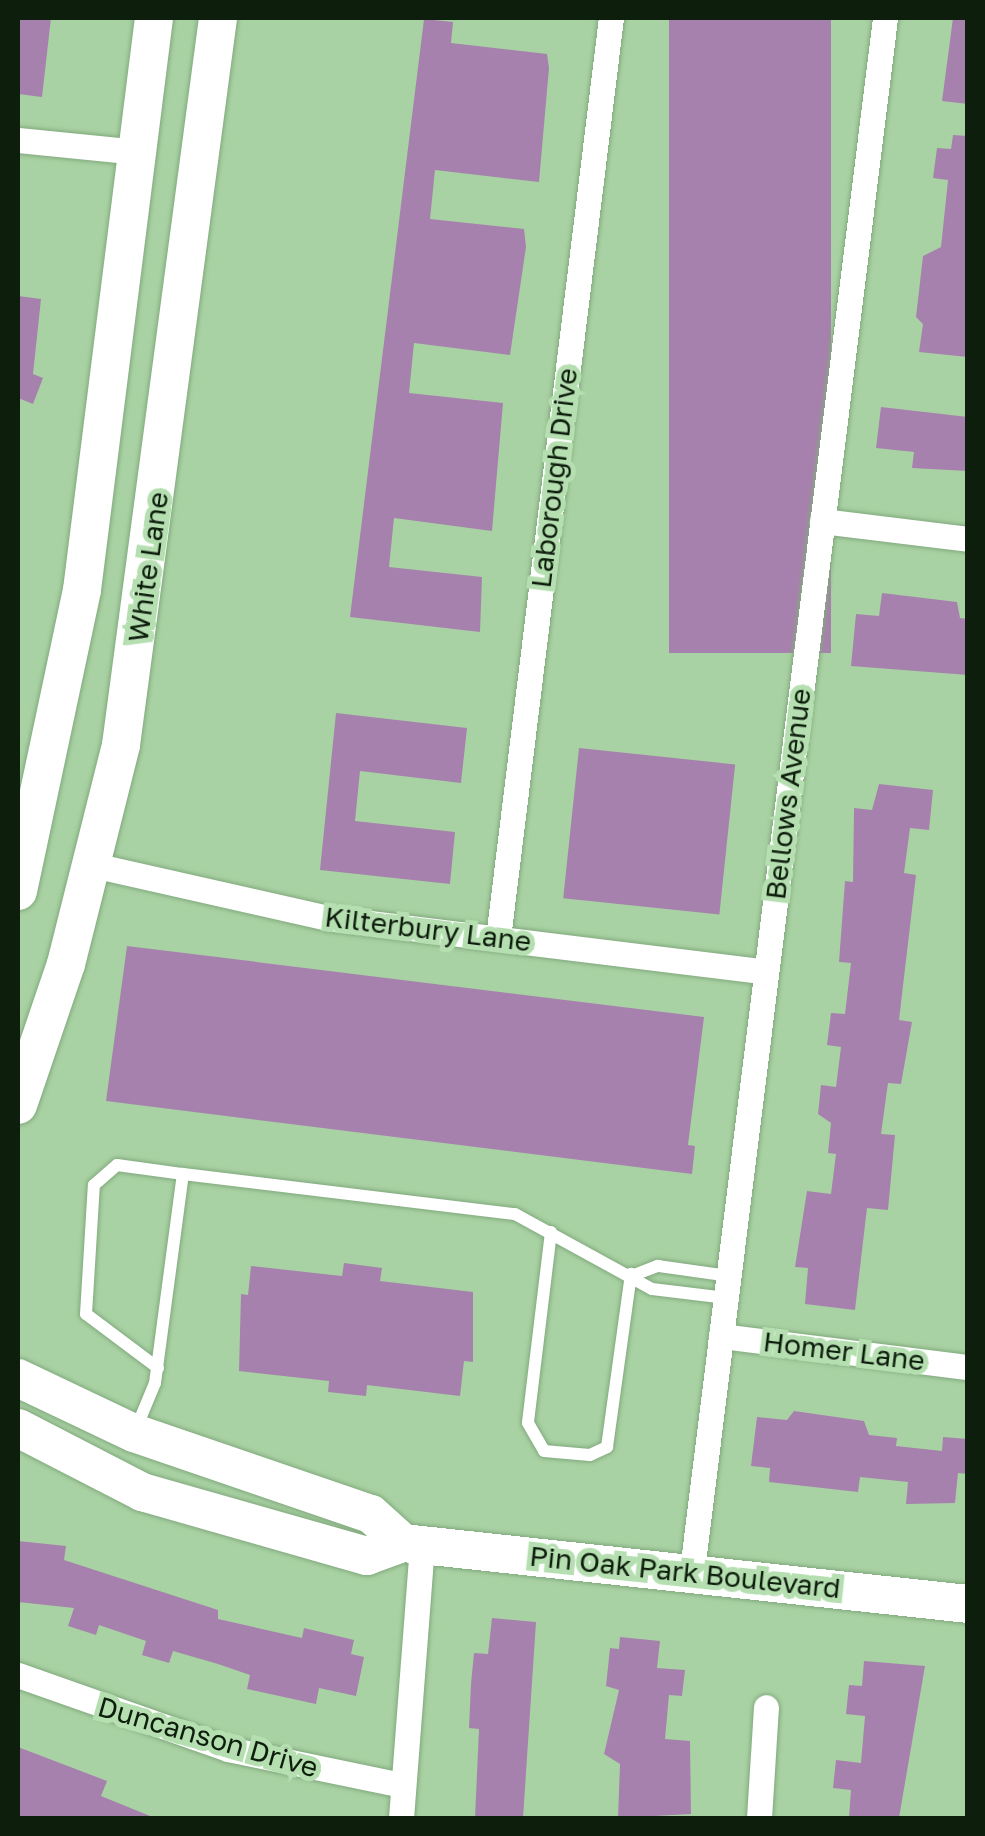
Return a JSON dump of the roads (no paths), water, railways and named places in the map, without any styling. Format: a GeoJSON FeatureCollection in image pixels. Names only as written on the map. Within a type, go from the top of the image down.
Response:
{"type":"FeatureCollection","features":[{"type":"Feature","properties":{"kind":"main road"},"geometry":{"type":"LineString","coordinates":[[18,891],[82,590],[154,18]]}},
{"type":"Feature","properties":{"kind":"main road","name":"White Lane"},"geometry":{"type":"LineString","coordinates":[[18,1104],[94,866],[142,624],[218,18]]}},
{"type":"Feature","properties":{"kind":"main road"},"geometry":{"type":"LineString","coordinates":[[18,1378],[134,1433],[371,1514],[412,1544]]}},
{"type":"Feature","properties":{"kind":"main road","name":"Pin Oak Park Boulevard"},"geometry":{"type":"LineString","coordinates":[[18,1428],[142,1492],[302,1543],[367,1556],[412,1544],[692,1570],[968,1604]]}},
{"type":"Feature","properties":{"kind":"street","name":"Laborough Drive"},"geometry":{"type":"LineString","coordinates":[[498,938],[611,18]]}},
{"type":"Feature","properties":{"kind":"street","name":"Bellows Avenue"},"geometry":{"type":"LineString","coordinates":[[692,1570],[884,18]]}},
{"type":"Feature","properties":{"kind":"street"},"geometry":{"type":"LineString","coordinates":[[18,140],[138,152]]}},
{"type":"Feature","properties":{"kind":"street"},"geometry":{"type":"LineString","coordinates":[[822,520],[968,538]]}},
{"type":"Feature","properties":{"kind":"street","name":"Kilterbury Lane"},"geometry":{"type":"LineString","coordinates":[[94,866],[277,909],[766,972]]}},
{"type":"Feature","properties":{"kind":"street","name":"Homer Lane"},"geometry":{"type":"LineString","coordinates":[[721,1336],[968,1366]]}},
{"type":"Feature","properties":{"kind":"street"},"geometry":{"type":"LineString","coordinates":[[402,1818],[412,1544]]}},
{"type":"Feature","properties":{"kind":"street","name":"Duncanson Drive"},"geometry":{"type":"LineString","coordinates":[[18,1675],[228,1750],[402,1785]]}},
{"type":"Feature","properties":{"kind":"street"},"geometry":{"type":"LineString","coordinates":[[759,1818],[766,1707]]}},
{"type":"Feature","properties":{"kind":"lane"},"geometry":{"type":"LineString","coordinates":[[158,1368],[86,1314],[94,1185],[116,1165],[515,1214],[633,1274],[652,1289],[727,1287]]}},
{"type":"Feature","properties":{"kind":"lane"},"geometry":{"type":"LineString","coordinates":[[134,1433],[158,1368],[183,1174]]}},
{"type":"Feature","properties":{"kind":"lane"},"geometry":{"type":"LineString","coordinates":[[551,1232],[528,1422],[544,1451],[590,1455],[607,1447],[633,1274]]}},
{"type":"Feature","properties":{"kind":"lane"},"geometry":{"type":"LineString","coordinates":[[633,1274],[658,1266],[727,1287]]}}]}
